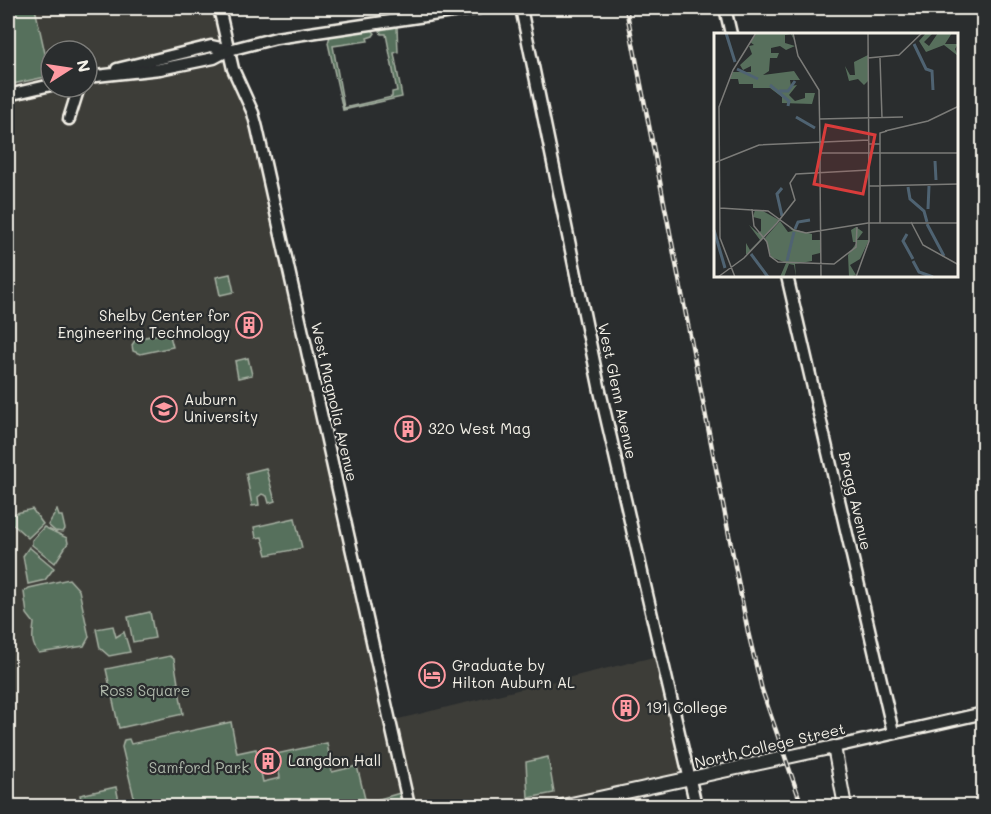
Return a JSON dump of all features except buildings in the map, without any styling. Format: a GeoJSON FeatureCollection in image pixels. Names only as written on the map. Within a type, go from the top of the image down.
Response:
{"type":"FeatureCollection","features":[{"type":"Feature","properties":{"kind":"main road","name":"West Magnolia Avenue"},"geometry":{"type":"LineString","coordinates":[[219,8],[238,82],[255,120],[409,807]]}},
{"type":"Feature","properties":{"kind":"main road"},"geometry":{"type":"LineString","coordinates":[[99,74],[211,46],[229,50],[310,32],[438,16],[479,8]]}},
{"type":"Feature","properties":{"kind":"main road","name":"West Glenn Avenue"},"geometry":{"type":"LineString","coordinates":[[521,8],[600,391],[696,807]]}},
{"type":"Feature","properties":{"kind":"main road"},"geometry":{"type":"LineString","coordinates":[[725,8],[731,33]]}},
{"type":"Feature","properties":{"kind":"main road"},"geometry":{"type":"LineString","coordinates":[[8,95],[39,88]]}},
{"type":"Feature","properties":{"kind":"main road"},"geometry":{"type":"LineString","coordinates":[[69,119],[75,99]]}},
{"type":"Feature","properties":{"kind":"main road","name":"Bragg Avenue"},"geometry":{"type":"LineString","coordinates":[[787,278],[893,732]]}},
{"type":"Feature","properties":{"kind":"main road","name":"North College Street"},"geometry":{"type":"LineString","coordinates":[[562,807],[984,713]]}},
{"type":"Feature","properties":{"kind":"main road"},"geometry":{"type":"LineString","coordinates":[[834,747],[845,807]]}},
{"type":"Feature","properties":{"kind":"shaded area","name":"Auburn University"},"geometry":{"type":"Polygon","coordinates":[[[8,8],[219,8],[233,69],[253,113],[390,721],[662,655],[690,779],[612,796],[613,806],[8,806],[8,8]]]}},
{"type":"Feature","properties":{"kind":"green space"},"geometry":{"type":"Polygon","coordinates":[[[35,8],[42,39],[39,39],[39,78],[8,85],[8,12],[35,8]]]}},
{"type":"Feature","properties":{"kind":"green space"},"geometry":{"type":"Polygon","coordinates":[[[397,27],[398,52],[394,53],[402,97],[343,110],[328,43],[330,36],[371,29],[375,33],[367,38],[368,41],[333,46],[344,108],[392,97],[392,92],[397,91],[386,34],[381,34],[380,30],[397,27]]]}},
{"type":"Feature","properties":{"kind":"green space"},"geometry":{"type":"Polygon","coordinates":[[[230,274],[234,292],[220,295],[216,277],[230,274]]]}},
{"type":"Feature","properties":{"kind":"green space"},"geometry":{"type":"Polygon","coordinates":[[[169,332],[173,347],[140,354],[133,351],[132,345],[136,339],[169,332]]]}},
{"type":"Feature","properties":{"kind":"green space"},"geometry":{"type":"Polygon","coordinates":[[[248,358],[252,375],[238,378],[235,361],[248,358]]]}},
{"type":"Feature","properties":{"kind":"green space"},"geometry":{"type":"Polygon","coordinates":[[[266,468],[275,501],[269,503],[267,496],[262,494],[258,497],[259,505],[252,506],[246,473],[266,468]]]}},
{"type":"Feature","properties":{"kind":"green space"},"geometry":{"type":"Polygon","coordinates":[[[32,509],[43,524],[28,538],[8,520],[8,515],[32,509]]]}},
{"type":"Feature","properties":{"kind":"green space"},"geometry":{"type":"Polygon","coordinates":[[[57,510],[59,516],[62,516],[65,529],[63,532],[55,531],[48,525],[57,510]]]}},
{"type":"Feature","properties":{"kind":"green space"},"geometry":{"type":"Polygon","coordinates":[[[295,518],[302,548],[267,555],[262,537],[256,538],[254,527],[295,518]]]}},
{"type":"Feature","properties":{"kind":"green space"},"geometry":{"type":"Polygon","coordinates":[[[44,527],[67,538],[68,543],[55,563],[32,545],[32,540],[44,527]]]}},
{"type":"Feature","properties":{"kind":"green space"},"geometry":{"type":"Polygon","coordinates":[[[29,547],[54,568],[45,580],[28,584],[23,556],[29,547]]]}},
{"type":"Feature","properties":{"kind":"green space"},"geometry":{"type":"Polygon","coordinates":[[[69,579],[79,590],[89,637],[84,646],[39,653],[33,642],[34,623],[27,614],[24,592],[29,588],[69,579]]]}},
{"type":"Feature","properties":{"kind":"green space"},"geometry":{"type":"Polygon","coordinates":[[[150,612],[155,638],[133,642],[128,617],[150,612]]]}},
{"type":"Feature","properties":{"kind":"green space"},"geometry":{"type":"Polygon","coordinates":[[[113,626],[116,637],[124,632],[130,652],[109,656],[100,648],[96,629],[113,626]]]}},
{"type":"Feature","properties":{"kind":"green space","name":"Ross Square"},"geometry":{"type":"Polygon","coordinates":[[[170,656],[174,659],[183,714],[119,728],[106,669],[170,656]]]}},
{"type":"Feature","properties":{"kind":"green space","name":"Samford Park"},"geometry":{"type":"Polygon","coordinates":[[[231,722],[237,753],[256,749],[263,782],[280,778],[276,754],[327,743],[332,772],[357,766],[366,803],[400,793],[403,806],[136,806],[122,747],[124,740],[129,739],[131,744],[231,722]]]}},
{"type":"Feature","properties":{"kind":"green space"},"geometry":{"type":"Polygon","coordinates":[[[548,757],[554,793],[528,798],[526,762],[548,757]]]}},
{"type":"Feature","properties":{"kind":"green space"},"geometry":{"type":"Polygon","coordinates":[[[116,787],[120,806],[70,806],[82,804],[80,795],[116,787]]]}},
{"type":"Feature","properties":{"kind":"railway"},"geometry":{"type":"LineString","coordinates":[[626,8],[748,632],[762,690],[802,806]]}},
{"type":"Feature","properties":{"kind":"place","name":"Shelby Center for Engineering Technology"},"geometry":{"type":"Point","coordinates":[249,325]}},
{"type":"Feature","properties":{"kind":"place","name":"Auburn University"},"geometry":{"type":"Point","coordinates":[164,409]}},
{"type":"Feature","properties":{"kind":"place","name":"320 West Mag"},"geometry":{"type":"Point","coordinates":[408,429]}},
{"type":"Feature","properties":{"kind":"place","name":"Graduate by Hilton Auburn AL"},"geometry":{"type":"Point","coordinates":[432,675]}},
{"type":"Feature","properties":{"kind":"place","name":"191 College"},"geometry":{"type":"Point","coordinates":[626,708]}},
{"type":"Feature","properties":{"kind":"place","name":"Langdon Hall"},"geometry":{"type":"Point","coordinates":[268,761]}}]}
